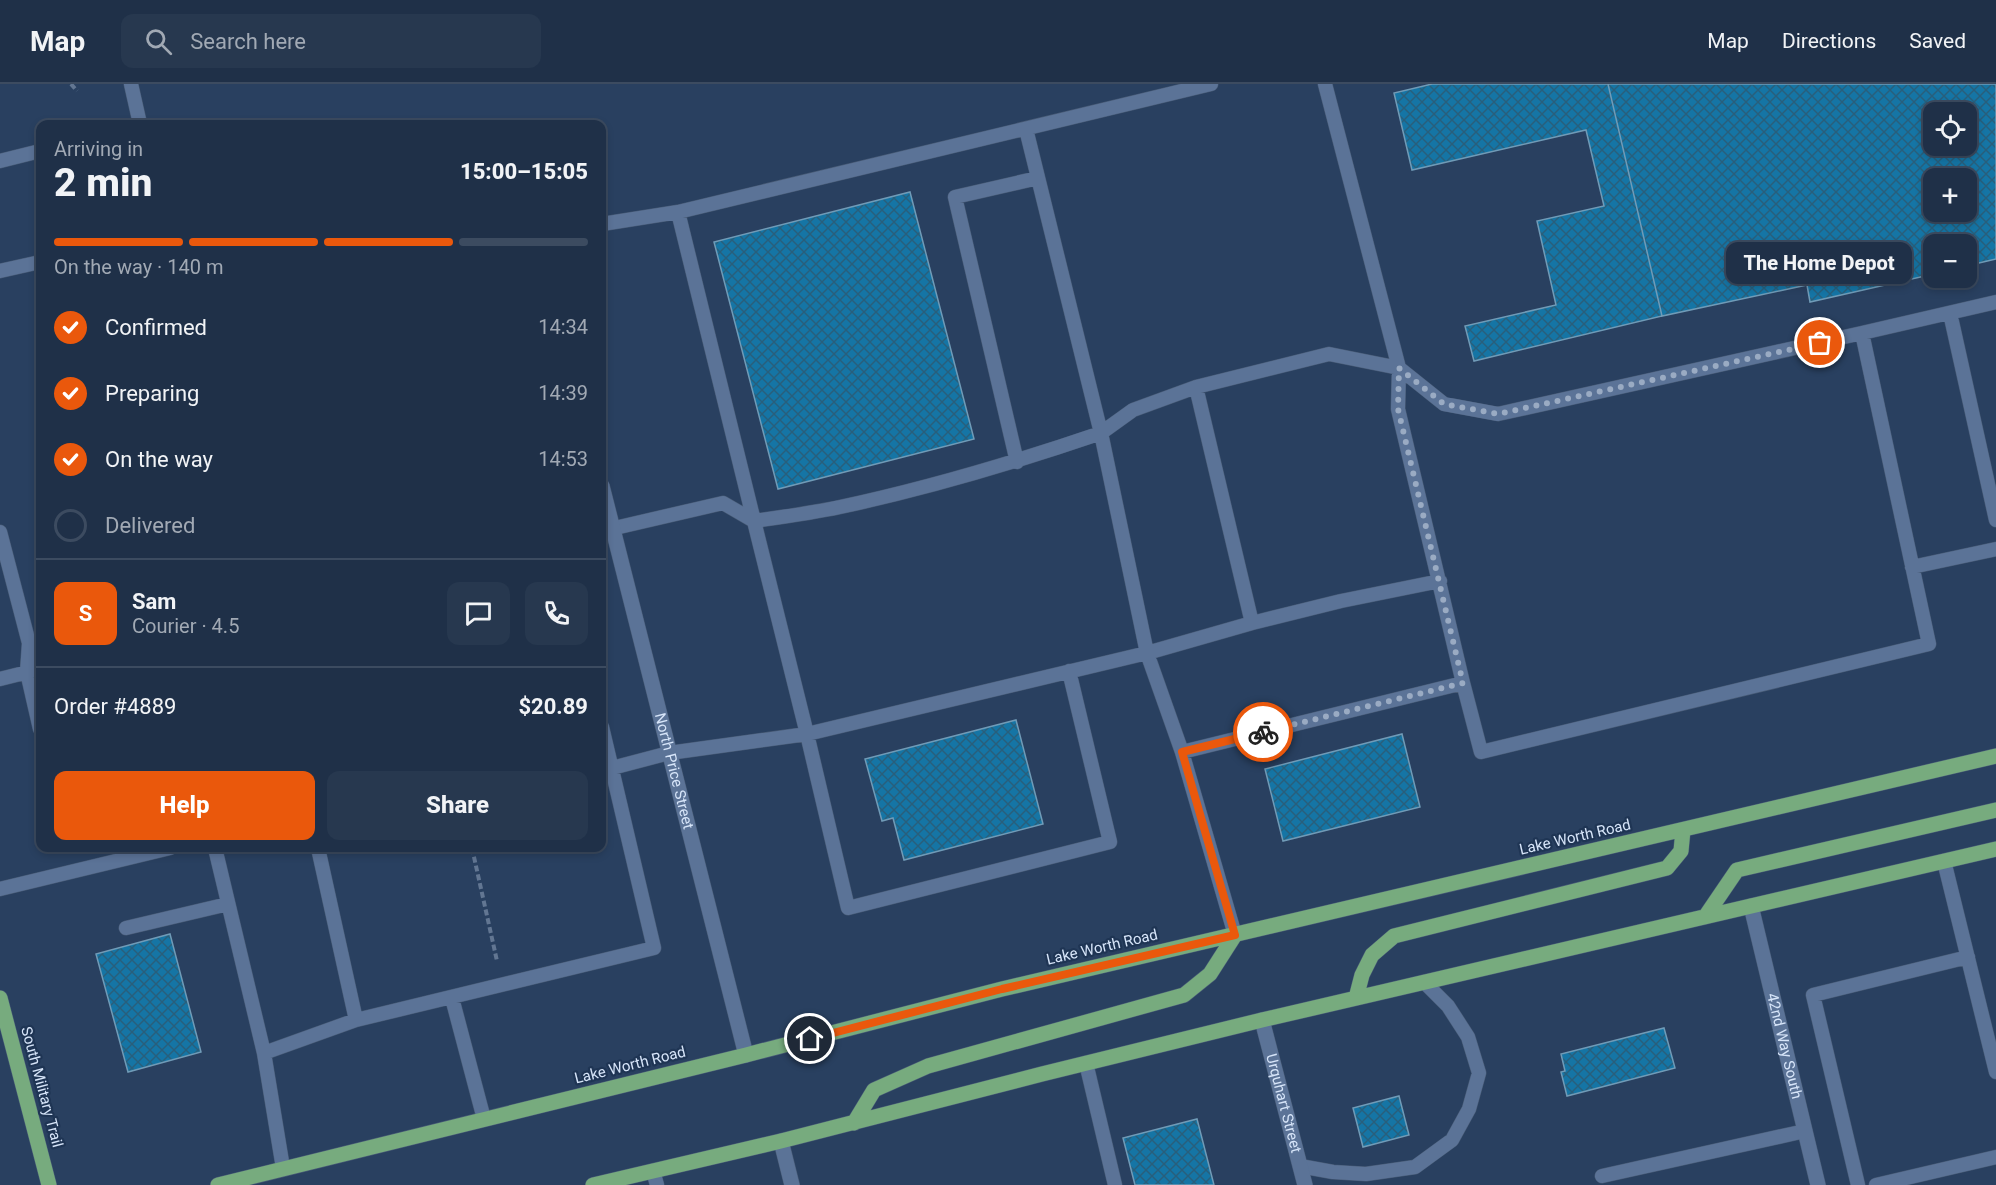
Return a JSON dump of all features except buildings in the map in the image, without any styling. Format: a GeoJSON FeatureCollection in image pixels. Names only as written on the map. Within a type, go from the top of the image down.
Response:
{"type":"FeatureCollection","features":[{"type":"Feature","properties":{"kind":"main road","name":"Lake Worth Road"},"geometry":{"type":"LineString","coordinates":[[218,1185],[746,1055],[1002,989],[1996,756]]}},
{"type":"Feature","properties":{"kind":"main road"},"geometry":{"type":"LineString","coordinates":[[1705,917],[1737,870],[1996,810]]}},
{"type":"Feature","properties":{"kind":"main road"},"geometry":{"type":"LineString","coordinates":[[1356,998],[1362,975],[1372,955],[1394,936],[1667,868],[1681,851],[1683,830]]}},
{"type":"Feature","properties":{"kind":"main road"},"geometry":{"type":"LineString","coordinates":[[593,1185],[655,1178],[781,1142],[1086,1063],[1996,849]]}},
{"type":"Feature","properties":{"kind":"main road"},"geometry":{"type":"LineString","coordinates":[[854,1123],[874,1089],[928,1066],[1184,995],[1210,974],[1235,935]]}},
{"type":"Feature","properties":{"kind":"main road","name":"South Military Trail"},"geometry":{"type":"LineString","coordinates":[[0,998],[49,1185]]}},
{"type":"Feature","properties":{"kind":"street","name":"North Price Street"},"geometry":{"type":"LineString","coordinates":[[607,529],[669,753],[746,1055]]}},
{"type":"Feature","properties":{"kind":"street","name":"42nd Way South"},"geometry":{"type":"LineString","coordinates":[[1751,906],[1818,1185]]}},
{"type":"Feature","properties":{"kind":"street","name":"Urquhart Street"},"geometry":{"type":"LineString","coordinates":[[1262,1020],[1305,1185]]}},
{"type":"Feature","properties":{"kind":"street"},"geometry":{"type":"LineString","coordinates":[[781,1142],[792,1185]]}},
{"type":"Feature","properties":{"kind":"lane"},"geometry":{"type":"LineString","coordinates":[[131,84],[139,120]]}},
{"type":"Feature","properties":{"kind":"lane"},"geometry":{"type":"LineString","coordinates":[[606,223],[678,212],[1211,84]]}},
{"type":"Feature","properties":{"kind":"lane"},"geometry":{"type":"LineString","coordinates":[[1325,84],[1399,368],[1398,409],[1481,752],[1929,644],[1862,333]]}},
{"type":"Feature","properties":{"kind":"lane"},"geometry":{"type":"LineString","coordinates":[[1026,129],[1101,433],[1147,653],[1182,752],[1235,935]]}},
{"type":"Feature","properties":{"kind":"lane"},"geometry":{"type":"LineString","coordinates":[[0,161],[36,152]]}},
{"type":"Feature","properties":{"kind":"lane"},"geometry":{"type":"LineString","coordinates":[[1017,462],[955,197],[1038,178]]}},
{"type":"Feature","properties":{"kind":"lane"},"geometry":{"type":"LineString","coordinates":[[678,212],[848,908],[1110,842],[1069,671]]}},
{"type":"Feature","properties":{"kind":"lane"},"geometry":{"type":"LineString","coordinates":[[0,271],[36,263]]}},
{"type":"Feature","properties":{"kind":"lane"},"geometry":{"type":"LineString","coordinates":[[607,529],[723,503],[754,522],[840,507],[1017,462],[1101,433],[1133,410],[1196,387],[1329,354],[1399,368],[1444,404],[1498,414],[1996,302]]}},
{"type":"Feature","properties":{"kind":"lane"},"geometry":{"type":"LineString","coordinates":[[1950,313],[1996,520]]}},
{"type":"Feature","properties":{"kind":"lane"},"geometry":{"type":"LineString","coordinates":[[1196,387],[1252,623]]}},
{"type":"Feature","properties":{"kind":"lane"},"geometry":{"type":"LineString","coordinates":[[0,532],[29,643],[36,690]]}},
{"type":"Feature","properties":{"kind":"lane"},"geometry":{"type":"LineString","coordinates":[[1912,567],[1996,549]]}},
{"type":"Feature","properties":{"kind":"lane"},"geometry":{"type":"LineString","coordinates":[[612,768],[669,753],[807,734],[1147,653],[1341,601],[1440,581]]}},
{"type":"Feature","properties":{"kind":"lane"},"geometry":{"type":"LineString","coordinates":[[0,679],[34,670]]}},
{"type":"Feature","properties":{"kind":"lane"},"geometry":{"type":"LineString","coordinates":[[1182,752],[1463,683]]}},
{"type":"Feature","properties":{"kind":"lane"},"geometry":{"type":"LineString","coordinates":[[264,1053],[356,1020],[654,948],[606,743]]}},
{"type":"Feature","properties":{"kind":"lane"},"geometry":{"type":"LineString","coordinates":[[0,889],[153,852]]}},
{"type":"Feature","properties":{"kind":"lane"},"geometry":{"type":"LineString","coordinates":[[215,852],[264,1053],[283,1168]]}},
{"type":"Feature","properties":{"kind":"lane"},"geometry":{"type":"LineString","coordinates":[[319,852],[356,1020]]}},
{"type":"Feature","properties":{"kind":"lane"},"geometry":{"type":"LineString","coordinates":[[1944,861],[1996,1072]]}},
{"type":"Feature","properties":{"kind":"lane"},"geometry":{"type":"LineString","coordinates":[[126,928],[228,904]]}},
{"type":"Feature","properties":{"kind":"lane"},"geometry":{"type":"LineString","coordinates":[[1858,1185],[1813,995],[1968,957]]}},
{"type":"Feature","properties":{"kind":"lane"},"geometry":{"type":"LineString","coordinates":[[1300,1166],[1333,1172],[1366,1174],[1415,1167],[1452,1140],[1469,1109],[1479,1073],[1468,1037],[1448,1006],[1424,982]]}},
{"type":"Feature","properties":{"kind":"lane"},"geometry":{"type":"LineString","coordinates":[[452,998],[484,1119]]}},
{"type":"Feature","properties":{"kind":"lane"},"geometry":{"type":"LineString","coordinates":[[1086,1063],[1115,1185]]}},
{"type":"Feature","properties":{"kind":"lane"},"geometry":{"type":"LineString","coordinates":[[1602,1176],[1805,1131]]}},
{"type":"Feature","properties":{"kind":"lane"},"geometry":{"type":"LineString","coordinates":[[1876,1185],[1996,1157]]}},
{"type":"Feature","properties":{"kind":"path"},"geometry":{"type":"LineString","coordinates":[[71,84],[77,91]]}},
{"type":"Feature","properties":{"kind":"path"},"geometry":{"type":"LineString","coordinates":[[473,852],[496,960],[495,987]]}},
{"type":"Feature","properties":{"kind":"way so far"},"geometry":{"type":"LineString","coordinates":[[1263,732],[1463,683],[1398,409],[1399,368],[1444,404],[1498,414],[1820,343]]}},
{"type":"Feature","properties":{"kind":"place","name":"The Home Depot"},"geometry":{"type":"Point","coordinates":[1820,343]}},
{"type":"Feature","properties":{"kind":"route"},"geometry":{"type":"LineString","coordinates":[[810,1039],[1002,989],[1235,935],[1182,752],[1263,732]]}}]}
